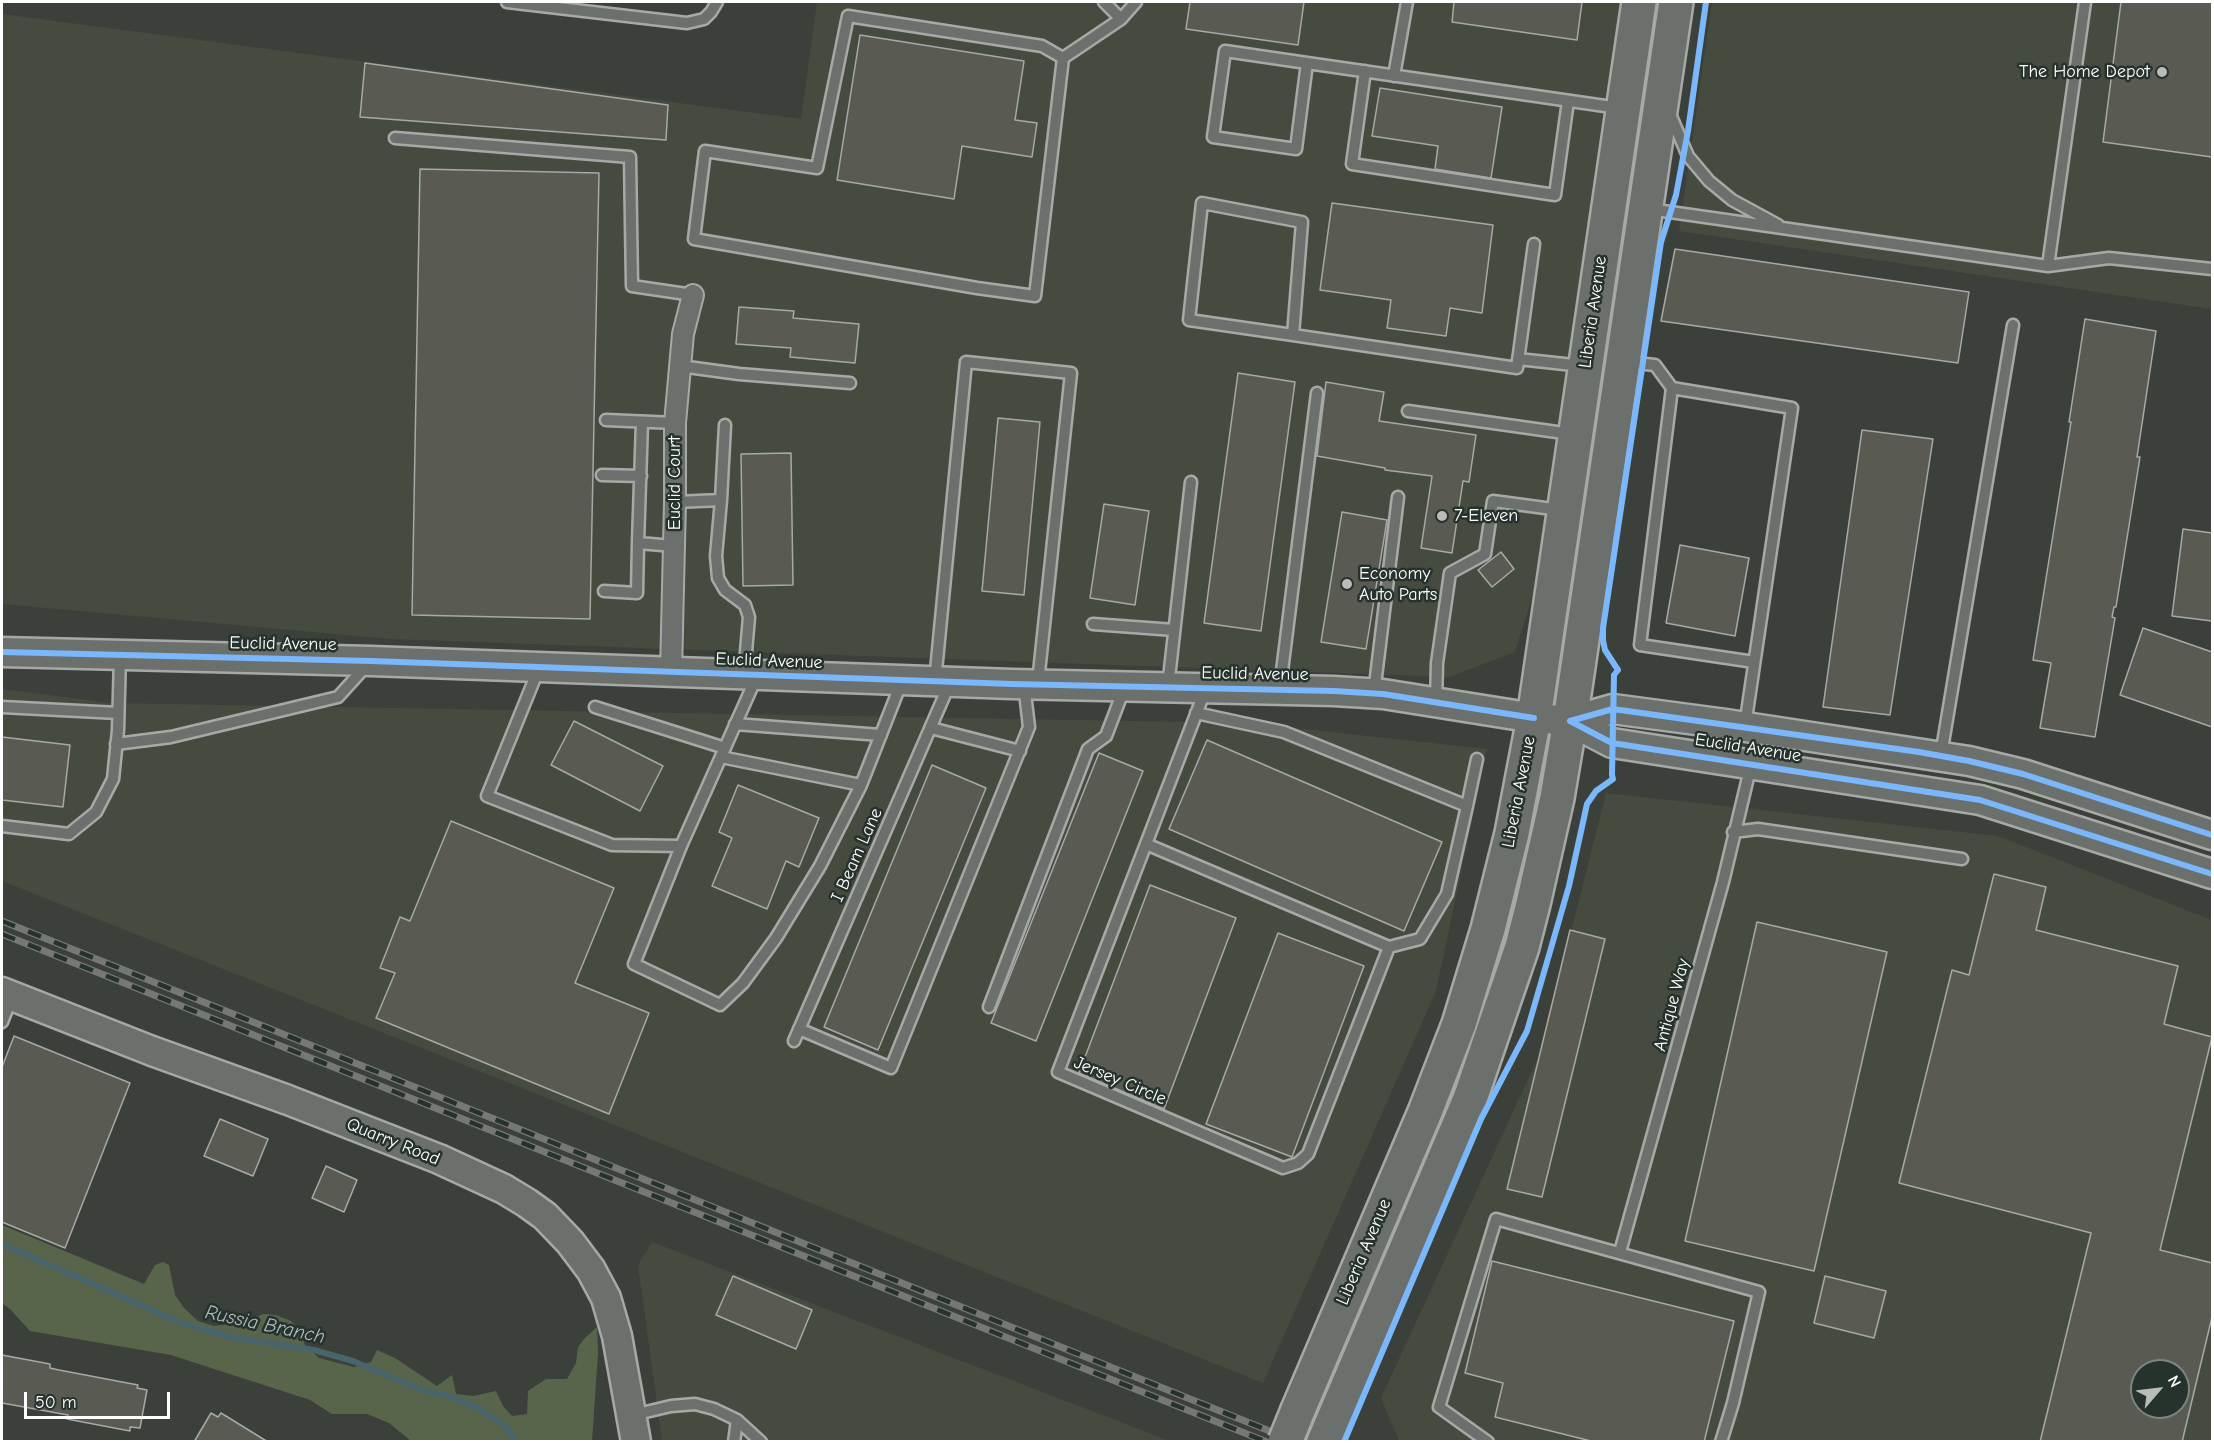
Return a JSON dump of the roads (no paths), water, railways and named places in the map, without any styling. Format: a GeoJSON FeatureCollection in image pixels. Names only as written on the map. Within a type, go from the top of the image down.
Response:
{"type":"FeatureCollection","features":[{"type":"Feature","properties":{"kind":"highway","name":"Liberia Avenue"},"geometry":{"type":"LineString","coordinates":[[1285,1442],[1425,1112],[1459,1024],[1488,929],[1512,833],[1534,718],[1639,2]]}},
{"type":"Feature","properties":{"kind":"highway","name":"Liberia Avenue"},"geometry":{"type":"LineString","coordinates":[[1328,1433],[1470,1099],[1522,947],[1557,798],[1570,721],[1676,2]]}},
{"type":"Feature","properties":{"kind":"street","name":"Euclid Court"},"geometry":{"type":"LineString","coordinates":[[671,673],[675,423],[683,334],[693,295]]}},
{"type":"Feature","properties":{"kind":"street","name":"Euclid Avenue"},"geometry":{"type":"LineString","coordinates":[[2,652],[371,661],[751,676],[1168,687],[1201,701],[1280,690],[1374,693],[1534,718],[1570,721],[1613,709],[1745,726],[1941,756],[2023,774],[2212,835]]}},
{"type":"Feature","properties":{"kind":"street","name":"Euclid Avenue"},"geometry":{"type":"LineString","coordinates":[[1570,721],[1612,743],[1980,800],[2212,874]]}},
{"type":"Feature","properties":{"kind":"street","name":"Quarry Road"},"geometry":{"type":"LineString","coordinates":[[5,1004],[288,1100],[439,1159],[504,1189],[527,1203],[545,1216],[570,1242],[591,1270],[606,1298],[617,1336],[633,1429]]}},
{"type":"Feature","properties":{"kind":"lane"},"geometry":{"type":"LineString","coordinates":[[507,2],[687,23],[704,19],[717,2]]}},
{"type":"Feature","properties":{"kind":"lane"},"geometry":{"type":"LineString","coordinates":[[1104,2],[1121,19]]}},
{"type":"Feature","properties":{"kind":"lane"},"geometry":{"type":"LineString","coordinates":[[1063,58],[1042,46],[848,16],[817,168],[705,151],[694,239],[1035,296],[1063,58],[1121,19],[1136,2]]}},
{"type":"Feature","properties":{"kind":"lane"},"geometry":{"type":"LineString","coordinates":[[1394,76],[1407,2]]}},
{"type":"Feature","properties":{"kind":"lane"},"geometry":{"type":"LineString","coordinates":[[2048,266],[2085,2]]}},
{"type":"Feature","properties":{"kind":"lane"},"geometry":{"type":"LineString","coordinates":[[1307,63],[1296,149],[1214,137],[1225,51],[1623,109]]}},
{"type":"Feature","properties":{"kind":"lane"},"geometry":{"type":"LineString","coordinates":[[1365,71],[1352,164],[1555,195],[1568,101]]}},
{"type":"Feature","properties":{"kind":"lane"},"geometry":{"type":"LineString","coordinates":[[1663,93],[1679,139],[1698,169],[1732,200],[1786,230]]}},
{"type":"Feature","properties":{"kind":"lane"},"geometry":{"type":"LineString","coordinates":[[395,138],[630,157],[632,286],[693,295]]}},
{"type":"Feature","properties":{"kind":"lane"},"geometry":{"type":"LineString","coordinates":[[1293,335],[1302,222],[1202,203],[1189,320],[1517,368],[1534,244]]}},
{"type":"Feature","properties":{"kind":"lane"},"geometry":{"type":"LineString","coordinates":[[1646,208],[2048,266],[2109,258],[2212,269]]}},
{"type":"Feature","properties":{"kind":"lane"},"geometry":{"type":"LineString","coordinates":[[1941,756],[2013,325]]}},
{"type":"Feature","properties":{"kind":"lane"},"geometry":{"type":"LineString","coordinates":[[1518,359],[1585,367]]}},
{"type":"Feature","properties":{"kind":"lane","name":"I Beam Lane"},"geometry":{"type":"LineString","coordinates":[[794,1041],[931,728],[943,682],[966,362],[1071,374],[1031,684]]}},
{"type":"Feature","properties":{"kind":"lane"},"geometry":{"type":"LineString","coordinates":[[1623,362],[1655,365],[1672,388],[1640,645],[1754,662]]}},
{"type":"Feature","properties":{"kind":"lane"},"geometry":{"type":"LineString","coordinates":[[680,366],[739,374],[850,383]]}},
{"type":"Feature","properties":{"kind":"lane"},"geometry":{"type":"LineString","coordinates":[[1672,388],[1792,408],[1745,726]]}},
{"type":"Feature","properties":{"kind":"lane"},"geometry":{"type":"LineString","coordinates":[[1280,690],[1317,393]]}},
{"type":"Feature","properties":{"kind":"lane"},"geometry":{"type":"LineString","coordinates":[[1408,411],[1575,434]]}},
{"type":"Feature","properties":{"kind":"lane"},"geometry":{"type":"LineString","coordinates":[[606,420],[675,423]]}},
{"type":"Feature","properties":{"kind":"lane"},"geometry":{"type":"LineString","coordinates":[[604,591],[637,593],[642,422]]}},
{"type":"Feature","properties":{"kind":"lane"},"geometry":{"type":"LineString","coordinates":[[725,425],[716,556],[718,578],[725,590],[745,605],[749,617],[751,676],[735,724],[681,846],[634,964],[720,1005],[743,983],[776,938],[820,866],[861,785],[902,680]]}},
{"type":"Feature","properties":{"kind":"lane"},"geometry":{"type":"LineString","coordinates":[[602,475],[641,476]]}},
{"type":"Feature","properties":{"kind":"lane"},"geometry":{"type":"LineString","coordinates":[[1168,687],[1191,482]]}},
{"type":"Feature","properties":{"kind":"lane"},"geometry":{"type":"LineString","coordinates":[[1374,693],[1398,497]]}},
{"type":"Feature","properties":{"kind":"lane"},"geometry":{"type":"LineString","coordinates":[[675,502],[721,501]]}},
{"type":"Feature","properties":{"kind":"lane"},"geometry":{"type":"LineString","coordinates":[[1436,702],[1437,663],[1450,573],[1485,554],[1494,501],[1564,511]]}},
{"type":"Feature","properties":{"kind":"lane"},"geometry":{"type":"LineString","coordinates":[[638,543],[674,546]]}},
{"type":"Feature","properties":{"kind":"lane"},"geometry":{"type":"LineString","coordinates":[[1093,624],[1174,630]]}},
{"type":"Feature","properties":{"kind":"lane"},"geometry":{"type":"LineString","coordinates":[[2,826],[69,834],[96,812],[112,779],[120,656]]}},
{"type":"Feature","properties":{"kind":"lane"},"geometry":{"type":"LineString","coordinates":[[116,744],[171,737],[338,698],[371,661]]}},
{"type":"Feature","properties":{"kind":"lane"},"geometry":{"type":"LineString","coordinates":[[539,668],[487,796],[612,845],[681,846]]}},
{"type":"Feature","properties":{"kind":"lane"},"geometry":{"type":"LineString","coordinates":[[799,1029],[891,1068],[1029,727],[1031,684]]}},
{"type":"Feature","properties":{"kind":"lane"},"geometry":{"type":"LineString","coordinates":[[989,1007],[1088,749],[1106,736],[1125,686]]}},
{"type":"Feature","properties":{"kind":"lane"},"geometry":{"type":"LineString","coordinates":[[1201,701],[1467,806]]}},
{"type":"Feature","properties":{"kind":"lane","name":"Jersey Circle"},"geometry":{"type":"LineString","coordinates":[[1201,701],[1058,1072],[1283,1168],[1298,1163],[1308,1154],[1389,947]]}},
{"type":"Feature","properties":{"kind":"lane"},"geometry":{"type":"LineString","coordinates":[[2,707],[118,713]]}},
{"type":"Feature","properties":{"kind":"lane"},"geometry":{"type":"LineString","coordinates":[[595,707],[723,752],[861,785]]}},
{"type":"Feature","properties":{"kind":"lane"},"geometry":{"type":"LineString","coordinates":[[735,724],[881,735]]}},
{"type":"Feature","properties":{"kind":"lane"},"geometry":{"type":"LineString","coordinates":[[931,728],[1020,751]]}},
{"type":"Feature","properties":{"kind":"lane"},"geometry":{"type":"LineString","coordinates":[[1146,844],[1389,947],[1420,939],[1447,894],[1477,759]]}},
{"type":"Feature","properties":{"kind":"lane","name":"Antique Way"},"geometry":{"type":"LineString","coordinates":[[1620,1252],[1723,882],[1733,832],[1751,765]]}},
{"type":"Feature","properties":{"kind":"lane"},"geometry":{"type":"LineString","coordinates":[[1733,832],[1758,829],[1962,859]]}},
{"type":"Feature","properties":{"kind":"lane"},"geometry":{"type":"LineString","coordinates":[[1488,1442],[1439,1407],[1496,1219],[1759,1292],[1733,1403],[1721,1442]]}},
{"type":"Feature","properties":{"kind":"lane"},"geometry":{"type":"LineString","coordinates":[[633,1429],[671,1406],[695,1404],[714,1409],[737,1420],[760,1442]]}},
{"type":"Feature","properties":{"kind":"lane"},"geometry":{"type":"LineString","coordinates":[[734,1442],[737,1420]]}},
{"type":"Feature","properties":{"kind":"waterway","name":"Russia Branch"},"geometry":{"type":"LineString","coordinates":[[2,1244],[184,1324],[235,1338],[314,1350],[353,1361],[424,1391],[446,1395],[478,1408],[504,1425],[517,1442]]}},
{"type":"Feature","properties":{"kind":"railway"},"geometry":{"type":"LineString","coordinates":[[2,921],[1297,1442]]}},
{"type":"Feature","properties":{"kind":"railway"},"geometry":{"type":"LineString","coordinates":[[2,934],[1267,1442]]}},
{"type":"Feature","properties":{"kind":"place","name":"The Home Depot"},"geometry":{"type":"Point","coordinates":[2162,72]}},
{"type":"Feature","properties":{"kind":"place","name":"7-Eleven"},"geometry":{"type":"Point","coordinates":[1442,516]}},
{"type":"Feature","properties":{"kind":"place","name":"Economy Auto Parts"},"geometry":{"type":"Point","coordinates":[1347,584]}}]}
